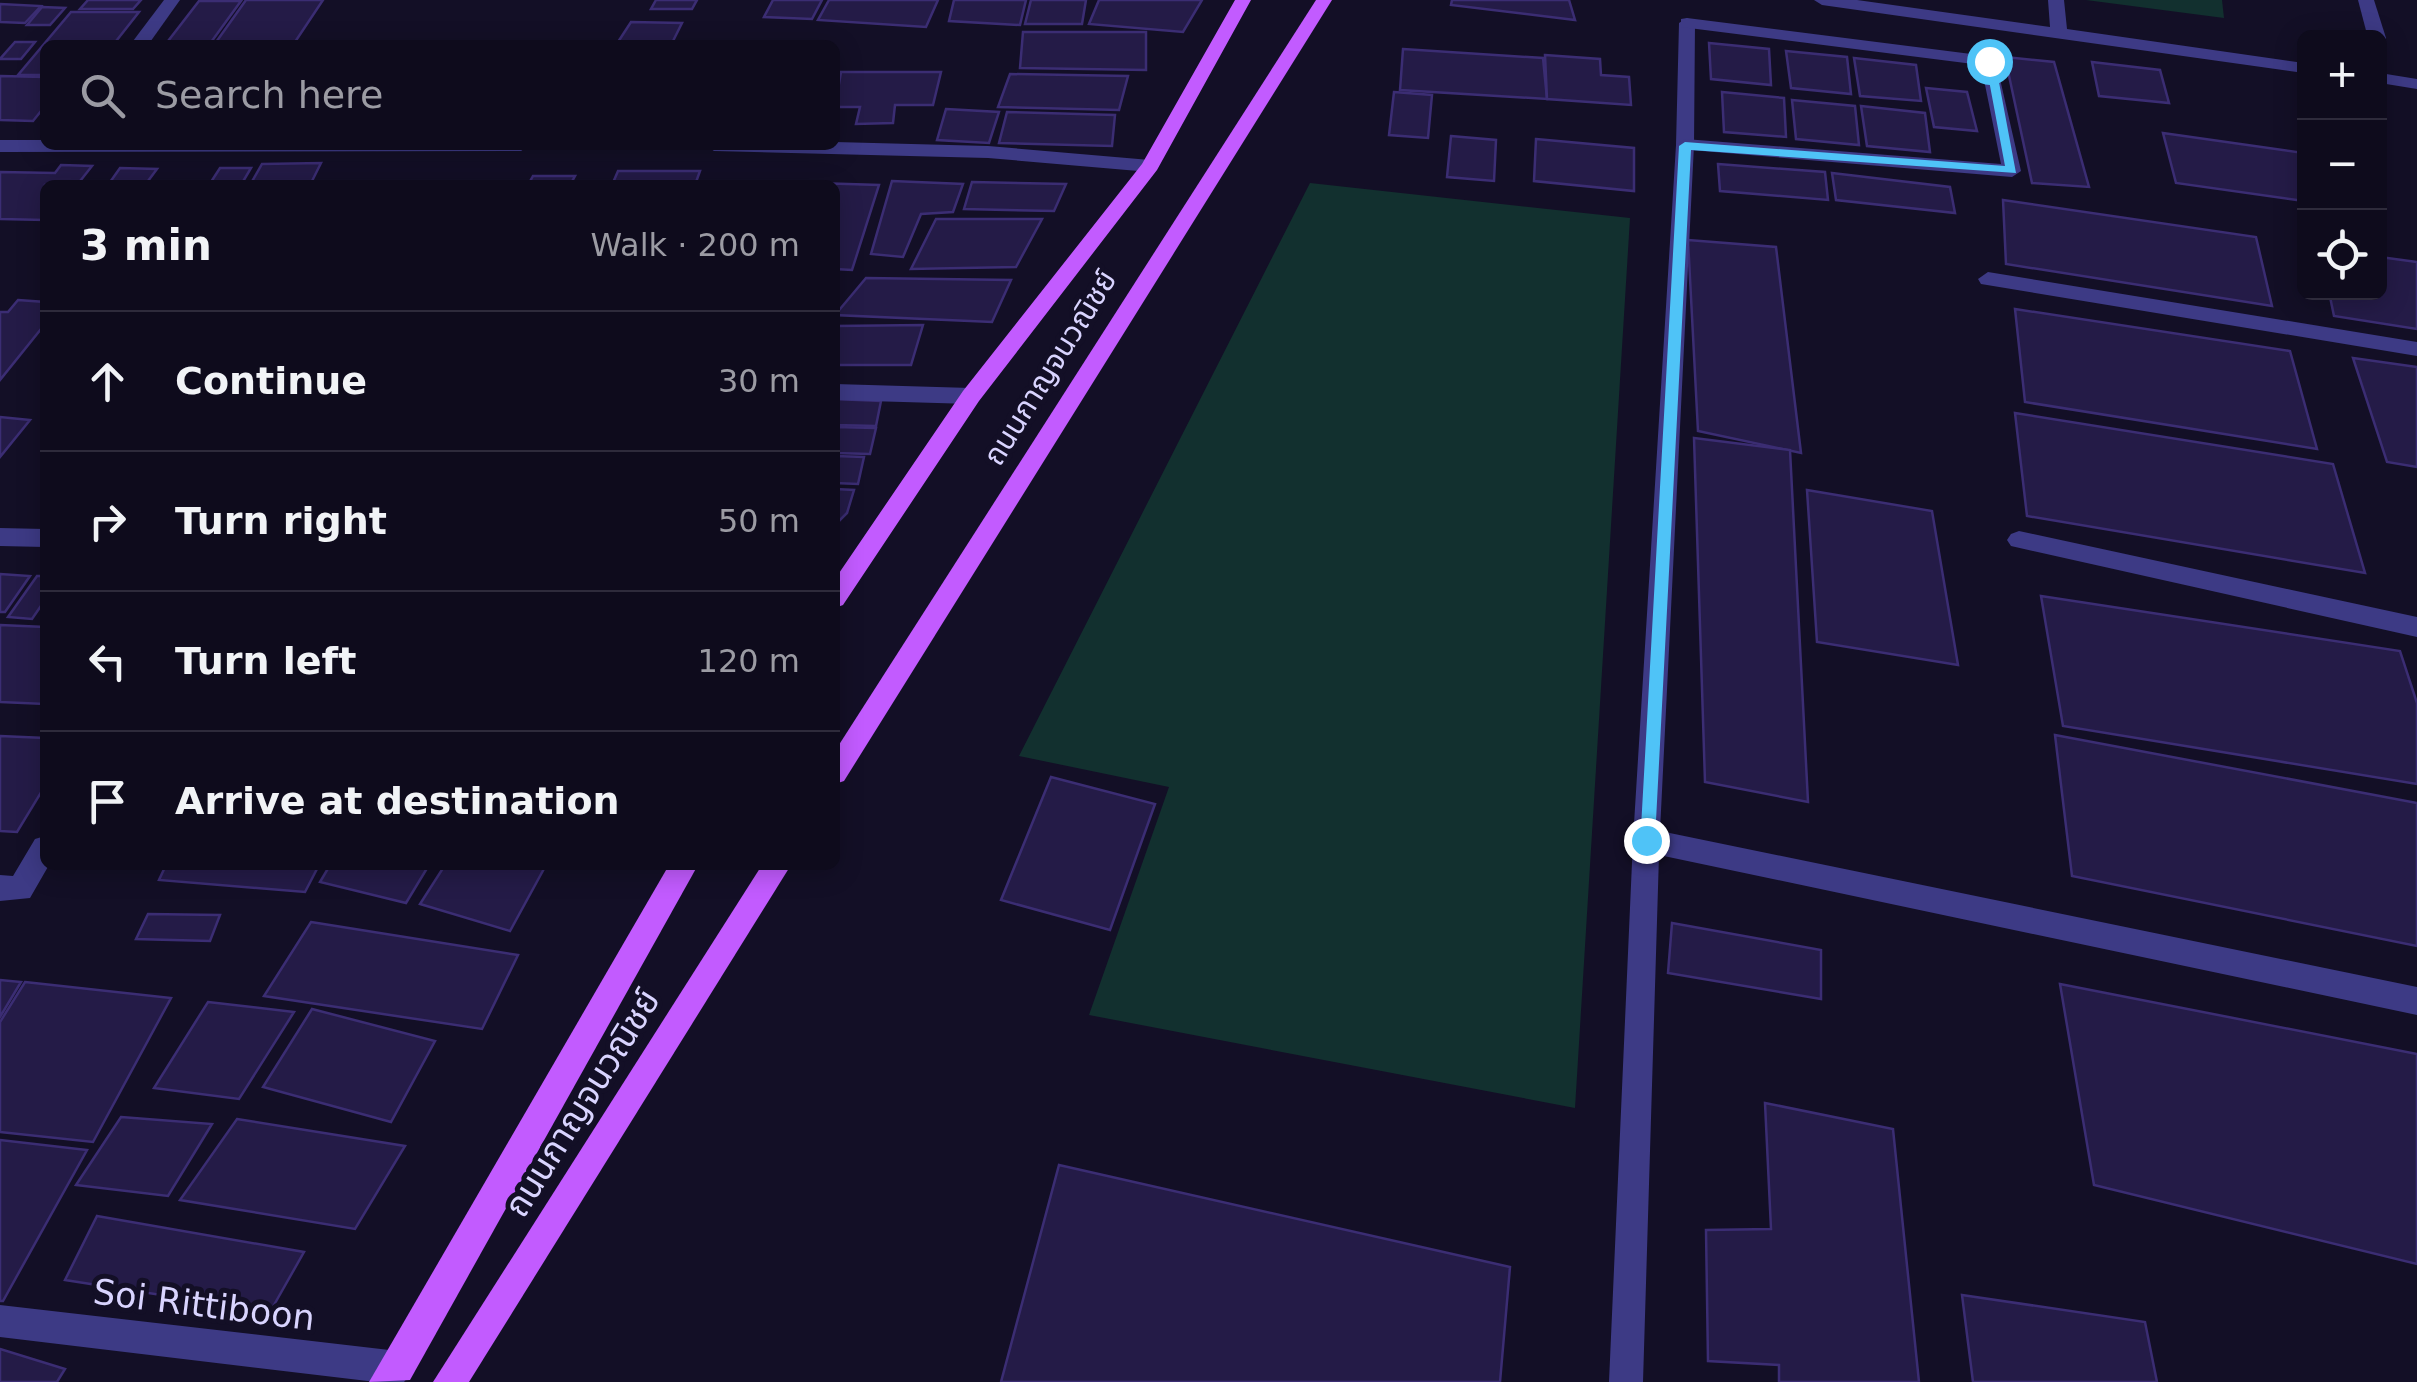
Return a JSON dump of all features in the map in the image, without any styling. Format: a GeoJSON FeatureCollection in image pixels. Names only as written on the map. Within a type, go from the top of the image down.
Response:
{"type":"FeatureCollection","features":[{"type":"Feature","properties":{"kind":"main road","name":"ถนนกาญจนวณิชย์"},"geometry":{"type":"LineString","coordinates":[[840,586],[971,396],[1150,166],[1243,0]]}},
{"type":"Feature","properties":{"kind":"main road","name":"ถนนกาญจนวณิชย์"},"geometry":{"type":"LineString","coordinates":[[840,765],[1324,0]]}},
{"type":"Feature","properties":{"kind":"main road","name":"ถนนกาญจนวณิชย์"},"geometry":{"type":"LineString","coordinates":[[392,1375],[681,870]]}},
{"type":"Feature","properties":{"kind":"main road","name":"ถนนกาญจนวณิชย์"},"geometry":{"type":"LineString","coordinates":[[450,1382],[774,870]]}},
{"type":"Feature","properties":{"kind":"street"},"geometry":{"type":"LineString","coordinates":[[142,40],[172,0]]}},
{"type":"Feature","properties":{"kind":"street"},"geometry":{"type":"LineString","coordinates":[[1822,0],[2297,67]]}},
{"type":"Feature","properties":{"kind":"street"},"geometry":{"type":"LineString","coordinates":[[2056,0],[2059,32]]}},
{"type":"Feature","properties":{"kind":"street"},"geometry":{"type":"LineString","coordinates":[[2366,0],[2375,30]]}},
{"type":"Feature","properties":{"kind":"street"},"geometry":{"type":"LineString","coordinates":[[1626,1382],[1646,840],[1685,146],[1687,23],[1989,61],[2012,171],[1685,146]]}},
{"type":"Feature","properties":{"kind":"street"},"geometry":{"type":"LineString","coordinates":[[2387,79],[2417,84]]}},
{"type":"Feature","properties":{"kind":"street"},"geometry":{"type":"LineString","coordinates":[[0,146],[40,147]]}},
{"type":"Feature","properties":{"kind":"street"},"geometry":{"type":"LineString","coordinates":[[840,148],[988,152],[1150,166]]}},
{"type":"Feature","properties":{"kind":"street"},"geometry":{"type":"LineString","coordinates":[[1988,279],[2417,349]]}},
{"type":"Feature","properties":{"kind":"street"},"geometry":{"type":"LineString","coordinates":[[840,392],[971,396]]}},
{"type":"Feature","properties":{"kind":"street"},"geometry":{"type":"LineString","coordinates":[[0,536],[40,538]]}},
{"type":"Feature","properties":{"kind":"street"},"geometry":{"type":"LineString","coordinates":[[2019,540],[2417,627]]}},
{"type":"Feature","properties":{"kind":"street"},"geometry":{"type":"LineString","coordinates":[[1646,840],[2417,1001]]}},
{"type":"Feature","properties":{"kind":"street"},"geometry":{"type":"LineString","coordinates":[[0,888],[20,889],[40,856]]}},
{"type":"Feature","properties":{"kind":"street","name":"Soi Rittiboon"},"geometry":{"type":"LineString","coordinates":[[0,1321],[392,1375]]}},
{"type":"Feature","properties":{"kind":"green space"},"geometry":{"type":"Polygon","coordinates":[[[2086,0],[2222,0],[2224,18],[2086,0]]]}},
{"type":"Feature","properties":{"kind":"green space"},"geometry":{"type":"Polygon","coordinates":[[[1310,183],[1630,218],[1575,1108],[1089,1015],[1169,787],[1019,756],[1310,183]]]}},
{"type":"Feature","properties":{"kind":"building"},"geometry":{"type":"Polygon","coordinates":[[[88,0],[141,0],[133,9],[80,9],[88,0]]]}},
{"type":"Feature","properties":{"kind":"building"},"geometry":{"type":"Polygon","coordinates":[[[246,0],[323,0],[296,40],[218,40],[246,0]]]}},
{"type":"Feature","properties":{"kind":"building"},"geometry":{"type":"Polygon","coordinates":[[[656,0],[697,0],[692,9],[651,9],[656,0]]]}},
{"type":"Feature","properties":{"kind":"building"},"geometry":{"type":"Polygon","coordinates":[[[773,0],[822,0],[812,19],[764,17],[773,0]]]}},
{"type":"Feature","properties":{"kind":"building"},"geometry":{"type":"Polygon","coordinates":[[[829,0],[938,0],[926,27],[818,20],[829,0]]]}},
{"type":"Feature","properties":{"kind":"building"},"geometry":{"type":"Polygon","coordinates":[[[954,0],[1026,0],[1020,25],[949,21],[954,0]]]}},
{"type":"Feature","properties":{"kind":"building"},"geometry":{"type":"Polygon","coordinates":[[[1031,0],[1086,0],[1082,24],[1025,24],[1031,0]]]}},
{"type":"Feature","properties":{"kind":"building"},"geometry":{"type":"Polygon","coordinates":[[[1099,0],[1202,0],[1183,32],[1089,24],[1099,0]]]}},
{"type":"Feature","properties":{"kind":"building"},"geometry":{"type":"Polygon","coordinates":[[[1452,0],[1569,0],[1575,20],[1451,5],[1452,0]]]}},
{"type":"Feature","properties":{"kind":"building"},"geometry":{"type":"Polygon","coordinates":[[[199,1],[241,1],[213,40],[169,40],[199,1]]]}},
{"type":"Feature","properties":{"kind":"building"},"geometry":{"type":"Polygon","coordinates":[[[0,4],[41,6],[25,23],[0,22],[0,4]]]}},
{"type":"Feature","properties":{"kind":"building"},"geometry":{"type":"Polygon","coordinates":[[[42,7],[65,8],[50,25],[27,25],[42,7]]]}},
{"type":"Feature","properties":{"kind":"building"},"geometry":{"type":"Polygon","coordinates":[[[71,12],[139,12],[117,40],[47,40],[71,12]]]}},
{"type":"Feature","properties":{"kind":"building"},"geometry":{"type":"Polygon","coordinates":[[[631,22],[682,23],[674,40],[619,40],[631,22]]]}},
{"type":"Feature","properties":{"kind":"building"},"geometry":{"type":"Polygon","coordinates":[[[1023,32],[1146,32],[1146,70],[1020,68],[1023,32]]]}},
{"type":"Feature","properties":{"kind":"building"},"geometry":{"type":"Polygon","coordinates":[[[15,42],[35,42],[21,59],[0,59],[15,42]]]}},
{"type":"Feature","properties":{"kind":"building"},"geometry":{"type":"Polygon","coordinates":[[[1709,43],[1769,49],[1771,85],[1711,79],[1709,43]]]}},
{"type":"Feature","properties":{"kind":"building"},"geometry":{"type":"Polygon","coordinates":[[[40,49],[40,75],[18,75],[40,49]]]}},
{"type":"Feature","properties":{"kind":"building"},"geometry":{"type":"Polygon","coordinates":[[[1403,49],[1543,58],[1547,99],[1400,90],[1403,49]]]}},
{"type":"Feature","properties":{"kind":"building"},"geometry":{"type":"Polygon","coordinates":[[[1786,51],[1847,57],[1851,94],[1791,88],[1786,51]]]}},
{"type":"Feature","properties":{"kind":"building"},"geometry":{"type":"Polygon","coordinates":[[[1545,55],[1600,59],[1601,75],[1629,77],[1631,105],[1547,99],[1545,55]]]}},
{"type":"Feature","properties":{"kind":"building"},"geometry":{"type":"Polygon","coordinates":[[[2005,57],[2054,62],[2089,187],[2032,183],[2005,57]]]}},
{"type":"Feature","properties":{"kind":"building"},"geometry":{"type":"Polygon","coordinates":[[[1854,58],[1916,65],[1921,101],[1860,96],[1854,58]]]}},
{"type":"Feature","properties":{"kind":"building"},"geometry":{"type":"Polygon","coordinates":[[[2092,62],[2160,70],[2169,103],[2099,96],[2092,62]]]}},
{"type":"Feature","properties":{"kind":"building"},"geometry":{"type":"Polygon","coordinates":[[[841,72],[941,72],[933,105],[895,105],[893,123],[856,124],[860,107],[840,107],[841,72]]]}},
{"type":"Feature","properties":{"kind":"building"},"geometry":{"type":"Polygon","coordinates":[[[1010,74],[1128,76],[1119,110],[998,107],[1010,74]]]}},
{"type":"Feature","properties":{"kind":"building"},"geometry":{"type":"Polygon","coordinates":[[[0,76],[40,77],[40,112],[33,121],[0,120],[0,76]]]}},
{"type":"Feature","properties":{"kind":"building"},"geometry":{"type":"Polygon","coordinates":[[[1926,88],[1967,92],[1977,131],[1934,127],[1926,88]]]}},
{"type":"Feature","properties":{"kind":"building"},"geometry":{"type":"Polygon","coordinates":[[[1394,92],[1432,95],[1428,138],[1389,135],[1394,92]]]}},
{"type":"Feature","properties":{"kind":"building"},"geometry":{"type":"Polygon","coordinates":[[[1722,92],[1784,98],[1786,137],[1724,132],[1722,92]]]}},
{"type":"Feature","properties":{"kind":"building"},"geometry":{"type":"Polygon","coordinates":[[[1792,100],[1855,106],[1859,145],[1796,139],[1792,100]]]}},
{"type":"Feature","properties":{"kind":"building"},"geometry":{"type":"Polygon","coordinates":[[[1861,106],[1925,113],[1930,152],[1867,146],[1861,106]]]}},
{"type":"Feature","properties":{"kind":"building"},"geometry":{"type":"Polygon","coordinates":[[[946,109],[999,112],[989,143],[937,140],[946,109]]]}},
{"type":"Feature","properties":{"kind":"building"},"geometry":{"type":"Polygon","coordinates":[[[1007,112],[1115,115],[1112,146],[999,143],[1007,112]]]}},
{"type":"Feature","properties":{"kind":"building"},"geometry":{"type":"Polygon","coordinates":[[[2163,133],[2297,152],[2297,200],[2176,183],[2163,133]]]}},
{"type":"Feature","properties":{"kind":"building"},"geometry":{"type":"Polygon","coordinates":[[[1451,136],[1496,140],[1494,181],[1447,177],[1451,136]]]}},
{"type":"Feature","properties":{"kind":"building"},"geometry":{"type":"Polygon","coordinates":[[[1536,139],[1634,148],[1634,191],[1534,181],[1536,139]]]}},
{"type":"Feature","properties":{"kind":"building"},"geometry":{"type":"Polygon","coordinates":[[[321,163],[312,180],[253,180],[262,164],[321,163]]]}},
{"type":"Feature","properties":{"kind":"building"},"geometry":{"type":"Polygon","coordinates":[[[1718,164],[1825,172],[1828,200],[1720,191],[1718,164]]]}},
{"type":"Feature","properties":{"kind":"building"},"geometry":{"type":"Polygon","coordinates":[[[61,165],[92,166],[81,180],[40,180],[40,220],[0,219],[0,172],[55,173],[61,165]]]}},
{"type":"Feature","properties":{"kind":"building"},"geometry":{"type":"Polygon","coordinates":[[[120,168],[157,169],[149,180],[112,180],[120,168]]]}},
{"type":"Feature","properties":{"kind":"building"},"geometry":{"type":"Polygon","coordinates":[[[220,168],[251,168],[244,180],[212,180],[220,168]]]}},
{"type":"Feature","properties":{"kind":"building"},"geometry":{"type":"Polygon","coordinates":[[[618,171],[700,171],[697,180],[614,180],[618,171]]]}},
{"type":"Feature","properties":{"kind":"building"},"geometry":{"type":"Polygon","coordinates":[[[1832,173],[1950,187],[1955,213],[1836,200],[1832,173]]]}},
{"type":"Feature","properties":{"kind":"building"},"geometry":{"type":"Polygon","coordinates":[[[533,176],[575,176],[573,180],[531,180],[533,176]]]}},
{"type":"Feature","properties":{"kind":"building"},"geometry":{"type":"Polygon","coordinates":[[[892,181],[963,184],[953,212],[921,214],[903,257],[871,254],[892,181]]]}},
{"type":"Feature","properties":{"kind":"building"},"geometry":{"type":"Polygon","coordinates":[[[972,182],[1066,184],[1054,211],[964,209],[972,182]]]}},
{"type":"Feature","properties":{"kind":"building"},"geometry":{"type":"Polygon","coordinates":[[[840,184],[879,185],[852,270],[840,269],[840,184]]]}},
{"type":"Feature","properties":{"kind":"building"},"geometry":{"type":"Polygon","coordinates":[[[2003,200],[2256,237],[2272,306],[2006,264],[2003,200]]]}},
{"type":"Feature","properties":{"kind":"building"},"geometry":{"type":"Polygon","coordinates":[[[936,219],[1042,219],[1016,267],[911,269],[936,219]]]}},
{"type":"Feature","properties":{"kind":"building"},"geometry":{"type":"Polygon","coordinates":[[[1688,240],[1776,247],[1801,453],[1698,431],[1688,240]]]}},
{"type":"Feature","properties":{"kind":"building"},"geometry":{"type":"Polygon","coordinates":[[[2387,258],[2417,262],[2417,329],[2334,316],[2331,300],[2387,300],[2387,258]]]}},
{"type":"Feature","properties":{"kind":"building"},"geometry":{"type":"Polygon","coordinates":[[[866,278],[1011,280],[992,322],[840,315],[840,309],[866,278]]]}},
{"type":"Feature","properties":{"kind":"building"},"geometry":{"type":"Polygon","coordinates":[[[18,300],[40,302],[40,330],[0,380],[0,312],[8,312],[18,300]]]}},
{"type":"Feature","properties":{"kind":"building"},"geometry":{"type":"Polygon","coordinates":[[[2015,309],[2290,351],[2317,449],[2025,402],[2015,309]]]}},
{"type":"Feature","properties":{"kind":"building"},"geometry":{"type":"Polygon","coordinates":[[[923,325],[911,365],[840,365],[840,326],[923,325]]]}},
{"type":"Feature","properties":{"kind":"building"},"geometry":{"type":"Polygon","coordinates":[[[2353,358],[2417,367],[2417,467],[2387,462],[2353,358]]]}},
{"type":"Feature","properties":{"kind":"building"},"geometry":{"type":"Polygon","coordinates":[[[840,399],[881,401],[876,426],[840,425],[840,399]]]}},
{"type":"Feature","properties":{"kind":"building"},"geometry":{"type":"Polygon","coordinates":[[[2015,413],[2333,464],[2365,573],[2027,516],[2015,413]]]}},
{"type":"Feature","properties":{"kind":"building"},"geometry":{"type":"Polygon","coordinates":[[[0,417],[30,420],[0,457],[0,417]]]}},
{"type":"Feature","properties":{"kind":"building"},"geometry":{"type":"Polygon","coordinates":[[[840,427],[876,428],[870,454],[840,453],[840,427]]]}},
{"type":"Feature","properties":{"kind":"building"},"geometry":{"type":"Polygon","coordinates":[[[1694,438],[1790,450],[1808,802],[1705,782],[1694,438]]]}},
{"type":"Feature","properties":{"kind":"building"},"geometry":{"type":"Polygon","coordinates":[[[840,456],[864,457],[858,484],[840,483],[840,456]]]}},
{"type":"Feature","properties":{"kind":"building"},"geometry":{"type":"Polygon","coordinates":[[[840,489],[854,490],[847,513],[840,520],[840,489]]]}},
{"type":"Feature","properties":{"kind":"building"},"geometry":{"type":"Polygon","coordinates":[[[1807,490],[1932,511],[1958,665],[1817,642],[1807,490]]]}},
{"type":"Feature","properties":{"kind":"building"},"geometry":{"type":"Polygon","coordinates":[[[0,574],[30,576],[5,612],[0,612],[0,574]]]}},
{"type":"Feature","properties":{"kind":"building"},"geometry":{"type":"Polygon","coordinates":[[[40,576],[40,607],[32,619],[8,617],[40,576]]]}},
{"type":"Feature","properties":{"kind":"building"},"geometry":{"type":"Polygon","coordinates":[[[2041,596],[2400,651],[2417,703],[2417,784],[2063,726],[2041,596]]]}},
{"type":"Feature","properties":{"kind":"building"},"geometry":{"type":"Polygon","coordinates":[[[0,625],[40,627],[40,704],[0,702],[0,625]]]}},
{"type":"Feature","properties":{"kind":"building"},"geometry":{"type":"Polygon","coordinates":[[[2055,735],[2417,803],[2417,946],[2072,876],[2055,735]]]}},
{"type":"Feature","properties":{"kind":"building"},"geometry":{"type":"Polygon","coordinates":[[[0,736],[40,738],[40,794],[17,832],[0,831],[0,736]]]}},
{"type":"Feature","properties":{"kind":"building"},"geometry":{"type":"Polygon","coordinates":[[[1051,777],[1155,804],[1110,930],[1001,900],[1051,777]]]}},
{"type":"Feature","properties":{"kind":"building"},"geometry":{"type":"Polygon","coordinates":[[[164,870],[316,870],[305,892],[159,880],[164,870]]]}},
{"type":"Feature","properties":{"kind":"building"},"geometry":{"type":"Polygon","coordinates":[[[327,870],[426,870],[406,903],[320,882],[327,870]]]}},
{"type":"Feature","properties":{"kind":"building"},"geometry":{"type":"Polygon","coordinates":[[[442,870],[543,870],[510,931],[420,904],[442,870]]]}},
{"type":"Feature","properties":{"kind":"building"},"geometry":{"type":"Polygon","coordinates":[[[148,914],[220,915],[210,941],[136,939],[148,914]]]}},
{"type":"Feature","properties":{"kind":"building"},"geometry":{"type":"Polygon","coordinates":[[[311,922],[518,955],[482,1029],[264,996],[311,922]]]}},
{"type":"Feature","properties":{"kind":"building"},"geometry":{"type":"Polygon","coordinates":[[[1672,923],[1821,950],[1821,999],[1668,973],[1672,923]]]}},
{"type":"Feature","properties":{"kind":"building"},"geometry":{"type":"Polygon","coordinates":[[[0,980],[21,982],[0,1017],[0,980]]]}},
{"type":"Feature","properties":{"kind":"building"},"geometry":{"type":"Polygon","coordinates":[[[25,982],[171,998],[93,1142],[0,1132],[0,1022],[25,982]]]}},
{"type":"Feature","properties":{"kind":"building"},"geometry":{"type":"Polygon","coordinates":[[[2060,984],[2417,1054],[2417,1264],[2094,1185],[2060,984]]]}},
{"type":"Feature","properties":{"kind":"building"},"geometry":{"type":"Polygon","coordinates":[[[208,1002],[294,1012],[239,1099],[154,1088],[208,1002]]]}},
{"type":"Feature","properties":{"kind":"building"},"geometry":{"type":"Polygon","coordinates":[[[312,1009],[435,1041],[391,1122],[263,1087],[312,1009]]]}},
{"type":"Feature","properties":{"kind":"building"},"geometry":{"type":"Polygon","coordinates":[[[1765,1103],[1893,1129],[1919,1382],[1779,1382],[1779,1365],[1708,1361],[1706,1230],[1771,1229],[1765,1103]]]}},
{"type":"Feature","properties":{"kind":"building"},"geometry":{"type":"Polygon","coordinates":[[[121,1117],[212,1124],[168,1196],[76,1185],[121,1117]]]}},
{"type":"Feature","properties":{"kind":"building"},"geometry":{"type":"Polygon","coordinates":[[[237,1119],[405,1146],[355,1229],[180,1200],[237,1119]]]}},
{"type":"Feature","properties":{"kind":"building"},"geometry":{"type":"Polygon","coordinates":[[[0,1140],[87,1150],[3,1301],[0,1301],[0,1140]]]}},
{"type":"Feature","properties":{"kind":"building"},"geometry":{"type":"Polygon","coordinates":[[[1059,1165],[1510,1267],[1500,1382],[1001,1382],[1059,1165]]]}},
{"type":"Feature","properties":{"kind":"building"},"geometry":{"type":"Polygon","coordinates":[[[97,1216],[304,1252],[270,1312],[65,1280],[97,1216]]]}},
{"type":"Feature","properties":{"kind":"building"},"geometry":{"type":"Polygon","coordinates":[[[1962,1295],[2145,1322],[2157,1382],[1973,1382],[1962,1295]]]}},
{"type":"Feature","properties":{"kind":"building"},"geometry":{"type":"Polygon","coordinates":[[[0,1349],[65,1369],[57,1382],[0,1382],[0,1349]]]}},
{"type":"Feature","properties":{"kind":"route"},"geometry":{"type":"LineString","coordinates":[[1646,840],[1685,146],[2012,171],[1989,61]]}}]}
